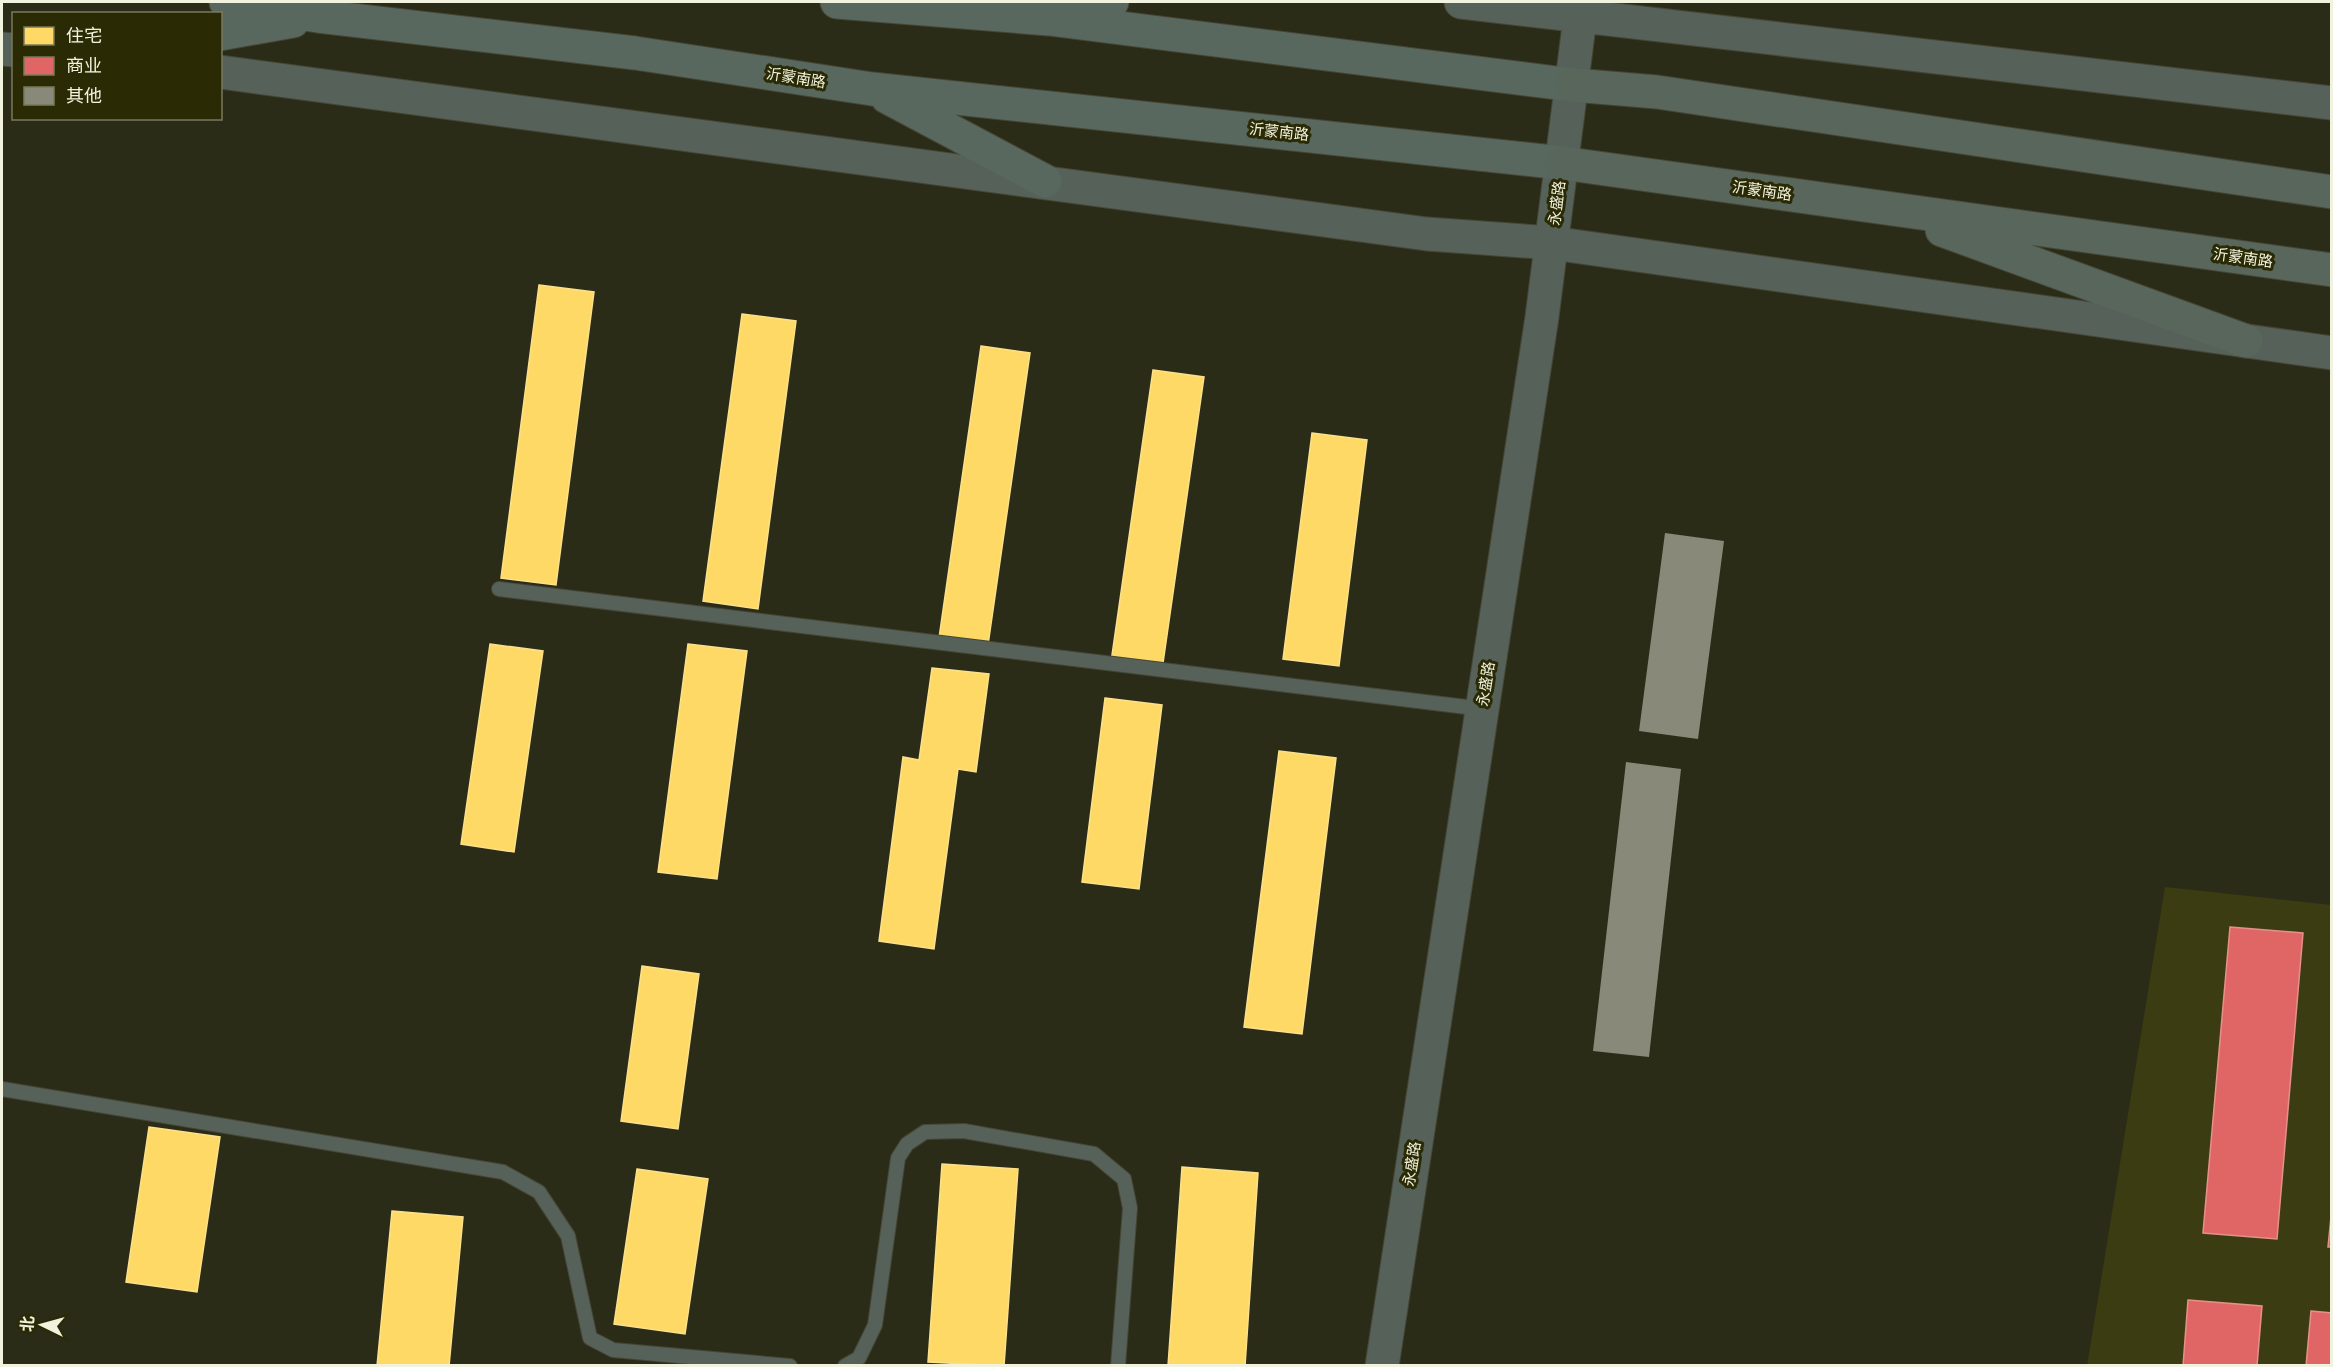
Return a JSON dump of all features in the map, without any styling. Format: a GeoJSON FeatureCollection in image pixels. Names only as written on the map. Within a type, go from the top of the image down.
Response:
{"type":"FeatureCollection","features":[{"type":"Feature","properties":{"kind":"highway"},"geometry":{"type":"LineString","coordinates":[[1573,85],[1657,92],[2331,192]]}},
{"type":"Feature","properties":{"kind":"highway","name":"沂蒙南路"},"geometry":{"type":"LineString","coordinates":[[1562,163],[2331,270]]}},
{"type":"Feature","properties":{"kind":"highway"},"geometry":{"type":"LineString","coordinates":[[1881,207],[2246,341]]}},
{"type":"Feature","properties":{"kind":"main road","name":"沂蒙南路"},"geometry":{"type":"LineString","coordinates":[[226,2],[318,16],[635,53],[872,89],[1562,163]]}},
{"type":"Feature","properties":{"kind":"main road"},"geometry":{"type":"LineString","coordinates":[[837,2],[1049,19],[1573,85]]}},
{"type":"Feature","properties":{"kind":"main road"},"geometry":{"type":"LineString","coordinates":[[1049,19],[1112,2]]}},
{"type":"Feature","properties":{"kind":"main road"},"geometry":{"type":"LineString","coordinates":[[222,34],[318,16]]}},
{"type":"Feature","properties":{"kind":"main road"},"geometry":{"type":"LineString","coordinates":[[872,89],[1045,181]]}},
{"type":"Feature","properties":{"kind":"street"},"geometry":{"type":"LineString","coordinates":[[1461,2],[1581,8],[2331,103]]}},
{"type":"Feature","properties":{"kind":"street","name":"永盛路"},"geometry":{"type":"LineString","coordinates":[[1382,1365],[1552,243],[1581,8]]}},
{"type":"Feature","properties":{"kind":"street"},"geometry":{"type":"LineString","coordinates":[[222,72],[1427,234],[1552,243],[2331,353]]}},
{"type":"Feature","properties":{"kind":"lane"},"geometry":{"type":"LineString","coordinates":[[499,589],[1483,709]]}},
{"type":"Feature","properties":{"kind":"lane"},"geometry":{"type":"LineString","coordinates":[[2,1089],[503,1172],[539,1192],[568,1236],[590,1338],[613,1350],[790,1365]]}},
{"type":"Feature","properties":{"kind":"lane"},"geometry":{"type":"LineString","coordinates":[[844,1365],[859,1358],[875,1325],[898,1158],[907,1144],[925,1132],[964,1131],[1094,1154],[1124,1179],[1130,1208],[1118,1365]]}},
{"type":"Feature","properties":{"kind":"shaded area"},"geometry":{"type":"Polygon","coordinates":[[[2165,887],[2331,905],[2331,1365],[2087,1366],[2165,887]]]}},
{"type":"Feature","properties":{"kind":"building: 住宅"},"geometry":{"type":"Polygon","coordinates":[[[539,285],[594,292],[556,585],[501,578],[539,285]]]}},
{"type":"Feature","properties":{"kind":"building: 住宅"},"geometry":{"type":"Polygon","coordinates":[[[742,314],[796,321],[758,609],[703,601],[742,314]]]}},
{"type":"Feature","properties":{"kind":"building: 住宅"},"geometry":{"type":"Polygon","coordinates":[[[981,346],[1030,353],[988,645],[939,638],[981,346]]]}},
{"type":"Feature","properties":{"kind":"building: 住宅"},"geometry":{"type":"Polygon","coordinates":[[[1153,370],[1204,377],[1162,670],[1111,662],[1153,370]]]}},
{"type":"Feature","properties":{"kind":"building: 住宅"},"geometry":{"type":"Polygon","coordinates":[[[1312,433],[1367,440],[1339,666],[1283,659],[1312,433]]]}},
{"type":"Feature","properties":{"kind":"building: 住宅"},"geometry":{"type":"Polygon","coordinates":[[[490,644],[543,651],[514,852],[461,844],[490,644]]]}},
{"type":"Feature","properties":{"kind":"building: 住宅"},"geometry":{"type":"Polygon","coordinates":[[[688,644],[747,651],[717,879],[658,872],[688,644]]]}},
{"type":"Feature","properties":{"kind":"building: 住宅"},"geometry":{"type":"Polygon","coordinates":[[[932,668],[989,674],[976,772],[958,769],[934,949],[879,941],[903,757],[919,760],[932,668]]]}},
{"type":"Feature","properties":{"kind":"building: 住宅"},"geometry":{"type":"Polygon","coordinates":[[[1105,698],[1162,705],[1139,889],[1082,882],[1105,698]]]}},
{"type":"Feature","properties":{"kind":"building: 住宅"},"geometry":{"type":"Polygon","coordinates":[[[1279,751],[1336,758],[1302,1034],[1244,1027],[1279,751]]]}},
{"type":"Feature","properties":{"kind":"building: 住宅"},"geometry":{"type":"Polygon","coordinates":[[[642,966],[699,974],[678,1129],[621,1121],[642,966]]]}},
{"type":"Feature","properties":{"kind":"building: 住宅"},"geometry":{"type":"Polygon","coordinates":[[[149,1127],[220,1137],[197,1292],[126,1282],[149,1127]]]}},
{"type":"Feature","properties":{"kind":"building: 住宅"},"geometry":{"type":"Polygon","coordinates":[[[942,1164],[1018,1169],[1004,1366],[928,1362],[942,1164]]]}},
{"type":"Feature","properties":{"kind":"building: 住宅"},"geometry":{"type":"Polygon","coordinates":[[[1182,1167],[1258,1173],[1245,1366],[1168,1366],[1182,1167]]]}},
{"type":"Feature","properties":{"kind":"building: 住宅"},"geometry":{"type":"Polygon","coordinates":[[[637,1169],[708,1179],[685,1334],[614,1324],[637,1169]]]}},
{"type":"Feature","properties":{"kind":"building: 住宅"},"geometry":{"type":"Polygon","coordinates":[[[392,1211],[463,1217],[449,1366],[377,1366],[392,1211]]]}},
{"type":"Feature","properties":{"kind":"building: 商业"},"geometry":{"type":"Polygon","coordinates":[[[2230,927],[2303,933],[2277,1239],[2203,1233],[2230,927]]]}},
{"type":"Feature","properties":{"kind":"building: 商业"},"geometry":{"type":"Polygon","coordinates":[[[2332,1207],[2332,1247],[2328,1247],[2332,1207]]]}},
{"type":"Feature","properties":{"kind":"building: 商业"},"geometry":{"type":"Polygon","coordinates":[[[2188,1300],[2262,1306],[2257,1366],[2183,1366],[2188,1300]]]}},
{"type":"Feature","properties":{"kind":"building: 商业"},"geometry":{"type":"Polygon","coordinates":[[[2311,1311],[2332,1313],[2332,1366],[2306,1366],[2311,1311]]]}},
{"type":"Feature","properties":{"kind":"building: 其他"},"geometry":{"type":"Polygon","coordinates":[[[1665,533],[1724,541],[1698,739],[1639,731],[1665,533]]]}},
{"type":"Feature","properties":{"kind":"building: 其他"},"geometry":{"type":"Polygon","coordinates":[[[1626,762],[1681,769],[1649,1057],[1593,1051],[1626,762]]]}}]}
